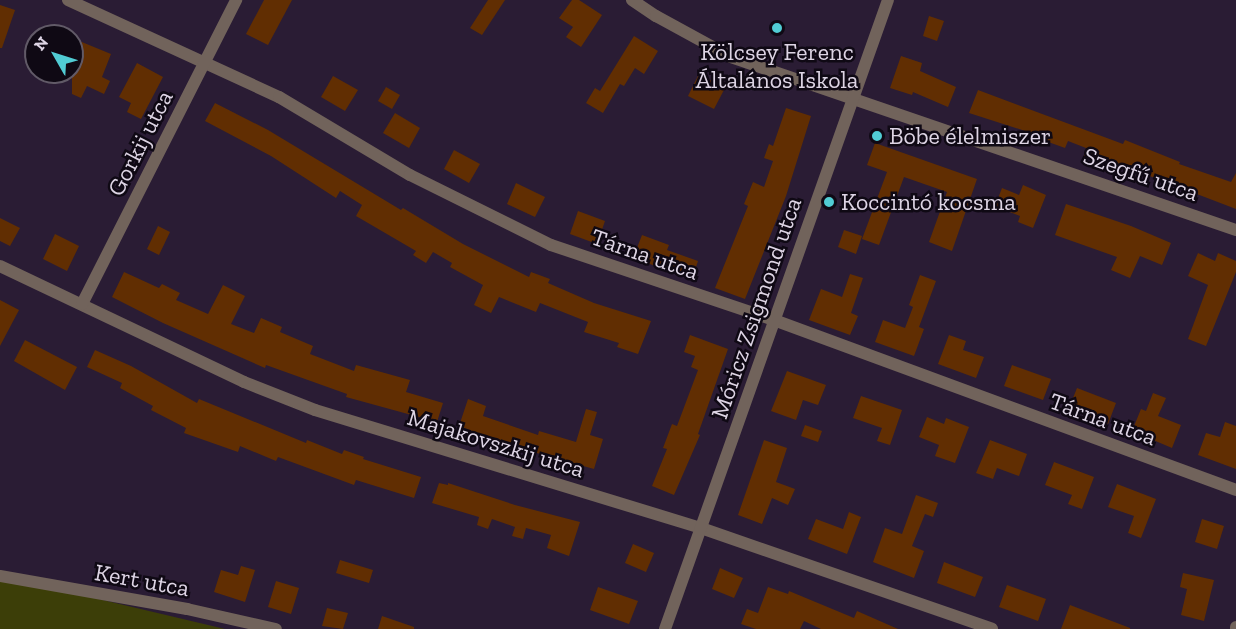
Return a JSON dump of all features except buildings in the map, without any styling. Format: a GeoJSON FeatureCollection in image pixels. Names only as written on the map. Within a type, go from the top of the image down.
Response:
{"type":"FeatureCollection","features":[{"type":"Feature","properties":{"kind":"street","name":"Tárna utca"},"geometry":{"type":"LineString","coordinates":[[68,0],[279,97],[410,175],[551,245],[774,320],[1236,490]]}},
{"type":"Feature","properties":{"kind":"street","name":"Gorkij utca"},"geometry":{"type":"LineString","coordinates":[[82,304],[236,0]]}},
{"type":"Feature","properties":{"kind":"street","name":"Szegfű utca"},"geometry":{"type":"LineString","coordinates":[[632,0],[656,16],[731,57],[1236,230]]}},
{"type":"Feature","properties":{"kind":"street","name":"Móricz Zsigmond utca"},"geometry":{"type":"LineString","coordinates":[[664,629],[888,0]]}},
{"type":"Feature","properties":{"kind":"street","name":"Majakovszkij utca"},"geometry":{"type":"LineString","coordinates":[[0,266],[243,382],[315,410],[701,528],[992,629]]}},
{"type":"Feature","properties":{"kind":"street","name":"Kert utca"},"geometry":{"type":"LineString","coordinates":[[0,576],[187,609],[276,629]]}},
{"type":"Feature","properties":{"kind":"shaded area"},"geometry":{"type":"Polygon","coordinates":[[[0,576],[10,578],[225,629],[0,629],[0,576]]]}},
{"type":"Feature","properties":{"kind":"place","name":"Kölcsey Ferenc Általános Iskola"},"geometry":{"type":"Point","coordinates":[777,28]}},
{"type":"Feature","properties":{"kind":"place","name":"Böbe élelmiszer"},"geometry":{"type":"Point","coordinates":[877,136]}},
{"type":"Feature","properties":{"kind":"place","name":"Koccintó kocsma"},"geometry":{"type":"Point","coordinates":[829,202]}}]}
